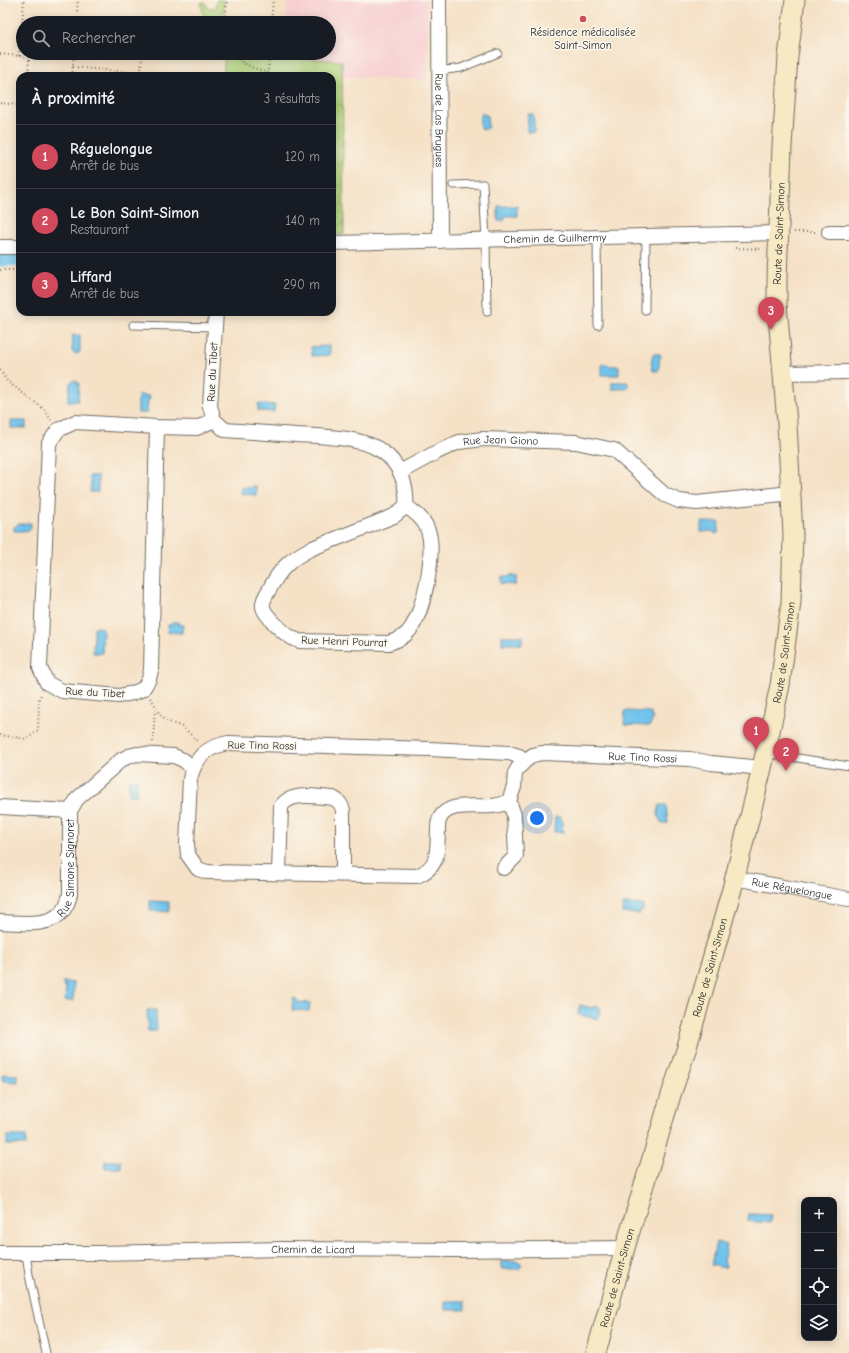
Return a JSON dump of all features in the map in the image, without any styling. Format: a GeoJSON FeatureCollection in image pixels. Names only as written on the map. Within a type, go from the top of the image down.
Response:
{"type":"FeatureCollection","features":[{"type":"Feature","properties":{"kind":"main road","name":"Route de Saint-Simon"},"geometry":{"type":"LineString","coordinates":[[596,1353],[625,1248],[671,1095],[688,1047],[735,878],[764,760],[780,685],[787,638],[793,572],[793,535],[777,304],[777,279],[782,147],[788,57],[795,0]]}},
{"type":"Feature","properties":{"kind":"street","name":"Rue de Las Brugues"},"geometry":{"type":"LineString","coordinates":[[439,0],[440,241]]}},
{"type":"Feature","properties":{"kind":"street"},"geometry":{"type":"LineString","coordinates":[[829,232],[849,232]]}},
{"type":"Feature","properties":{"kind":"street","name":"Chemin de Guilhermy"},"geometry":{"type":"LineString","coordinates":[[336,243],[779,233]]}},
{"type":"Feature","properties":{"kind":"street"},"geometry":{"type":"LineString","coordinates":[[0,247],[16,247]]}},
{"type":"Feature","properties":{"kind":"street","name":"Rue du Tibet"},"geometry":{"type":"LineString","coordinates":[[214,420],[210,406],[216,316]]}},
{"type":"Feature","properties":{"kind":"street"},"geometry":{"type":"LineString","coordinates":[[782,373],[849,372]]}},
{"type":"Feature","properties":{"kind":"street"},"geometry":{"type":"LineString","coordinates":[[47,683],[40,668],[40,645],[49,443],[58,430],[75,422],[197,428],[214,420],[226,430],[332,437],[366,444],[380,449],[390,457],[400,472],[406,487],[406,506]]}},
{"type":"Feature","properties":{"kind":"street"},"geometry":{"type":"LineString","coordinates":[[143,689],[149,679],[151,670],[157,427]]}},
{"type":"Feature","properties":{"kind":"street","name":"Rue Jean Giono"},"geometry":{"type":"LineString","coordinates":[[400,472],[459,442],[483,439],[576,442],[614,450],[665,495],[679,501],[697,503],[791,493]]}},
{"type":"Feature","properties":{"kind":"street","name":"Rue Henri Pourrat"},"geometry":{"type":"LineString","coordinates":[[406,506],[419,516],[427,527],[430,539],[428,581],[416,620],[409,632],[400,639],[389,643],[299,641],[284,634],[267,615],[263,608],[263,601],[278,574],[298,555],[394,516],[406,506]]}},
{"type":"Feature","properties":{"kind":"street","name":"Rue du Tibet"},"geometry":{"type":"LineString","coordinates":[[47,683],[62,691],[119,696],[143,689]]}},
{"type":"Feature","properties":{"kind":"street","name":"Rue Tino Rossi"},"geometry":{"type":"LineString","coordinates":[[206,750],[217,745],[228,743],[509,753],[519,756],[525,760],[533,755],[542,753],[690,760],[711,763],[764,760]]}},
{"type":"Feature","properties":{"kind":"street"},"geometry":{"type":"LineString","coordinates":[[206,750],[192,769],[190,778],[187,844],[188,855],[192,863],[198,869],[207,872],[417,876],[430,869],[435,862],[437,855],[438,820],[448,810],[457,807],[498,806],[509,801]]}},
{"type":"Feature","properties":{"kind":"street","name":"Rue Simone Signoret"},"geometry":{"type":"LineString","coordinates":[[0,922],[39,924],[51,920],[62,913],[68,903],[70,894],[70,811],[77,799],[121,760],[137,754],[174,756],[185,761],[192,769]]}},
{"type":"Feature","properties":{"kind":"street"},"geometry":{"type":"LineString","coordinates":[[504,868],[516,856],[514,815],[509,801],[514,787],[515,773],[525,760]]}},
{"type":"Feature","properties":{"kind":"street"},"geometry":{"type":"LineString","coordinates":[[279,873],[282,806],[285,801],[297,796],[333,798],[338,800],[341,805],[343,810],[343,874]]}},
{"type":"Feature","properties":{"kind":"street"},"geometry":{"type":"LineString","coordinates":[[0,807],[70,811]]}},
{"type":"Feature","properties":{"kind":"street","name":"Rue Réguelongue"},"geometry":{"type":"LineString","coordinates":[[735,878],[849,898]]}},
{"type":"Feature","properties":{"kind":"street","name":"Chemin de Licard"},"geometry":{"type":"LineString","coordinates":[[0,1253],[107,1253],[282,1249],[458,1250],[625,1248]]}},
{"type":"Feature","properties":{"kind":"lane"},"geometry":{"type":"LineString","coordinates":[[439,71],[461,68],[498,53]]}},
{"type":"Feature","properties":{"kind":"lane"},"geometry":{"type":"LineString","coordinates":[[453,185],[483,184],[488,312]]}},
{"type":"Feature","properties":{"kind":"lane"},"geometry":{"type":"LineString","coordinates":[[645,310],[646,237]]}},
{"type":"Feature","properties":{"kind":"lane"},"geometry":{"type":"LineString","coordinates":[[597,238],[598,325]]}},
{"type":"Feature","properties":{"kind":"lane"},"geometry":{"type":"LineString","coordinates":[[133,325],[215,327]]}},
{"type":"Feature","properties":{"kind":"lane"},"geometry":{"type":"LineString","coordinates":[[764,760],[849,766]]}},
{"type":"Feature","properties":{"kind":"lane"},"geometry":{"type":"LineString","coordinates":[[26,1253],[29,1275],[46,1353]]}},
{"type":"Feature","properties":{"kind":"path"},"geometry":{"type":"LineString","coordinates":[[23,16],[24,0]]}},
{"type":"Feature","properties":{"kind":"path"},"geometry":{"type":"LineString","coordinates":[[77,16],[78,0]]}},
{"type":"Feature","properties":{"kind":"path"},"geometry":{"type":"LineString","coordinates":[[226,16],[227,0]]}},
{"type":"Feature","properties":{"kind":"path"},"geometry":{"type":"LineString","coordinates":[[272,16],[273,0]]}},
{"type":"Feature","properties":{"kind":"path"},"geometry":{"type":"LineString","coordinates":[[0,54],[16,56]]}},
{"type":"Feature","properties":{"kind":"path"},"geometry":{"type":"LineString","coordinates":[[28,72],[30,60]]}},
{"type":"Feature","properties":{"kind":"path"},"geometry":{"type":"LineString","coordinates":[[72,72],[74,60]]}},
{"type":"Feature","properties":{"kind":"path"},"geometry":{"type":"LineString","coordinates":[[142,60],[142,72]]}},
{"type":"Feature","properties":{"kind":"path"},"geometry":{"type":"LineString","coordinates":[[241,60],[262,72]]}},
{"type":"Feature","properties":{"kind":"path"},"geometry":{"type":"LineString","coordinates":[[269,60],[269,72]]}},
{"type":"Feature","properties":{"kind":"path"},"geometry":{"type":"LineString","coordinates":[[73,67],[130,72]]}},
{"type":"Feature","properties":{"kind":"path"},"geometry":{"type":"LineString","coordinates":[[0,103],[16,105]]}},
{"type":"Feature","properties":{"kind":"path"},"geometry":{"type":"LineString","coordinates":[[779,233],[829,232]]}},
{"type":"Feature","properties":{"kind":"path"},"geometry":{"type":"LineString","coordinates":[[0,270],[16,270]]}},
{"type":"Feature","properties":{"kind":"path"},"geometry":{"type":"LineString","coordinates":[[0,370],[7,382],[45,410],[58,430]]}},
{"type":"Feature","properties":{"kind":"path"},"geometry":{"type":"LineString","coordinates":[[0,736],[27,739],[38,730],[39,698],[47,683]]}},
{"type":"Feature","properties":{"kind":"path"},"geometry":{"type":"LineString","coordinates":[[143,689],[153,701],[155,708],[153,755]]}},
{"type":"Feature","properties":{"kind":"path"},"geometry":{"type":"LineString","coordinates":[[155,708],[163,718],[188,731],[206,750]]}},
{"type":"Feature","properties":{"kind":"shaded area"},"geometry":{"type":"Polygon","coordinates":[[[288,0],[427,0],[428,80],[342,77],[342,61],[327,60],[336,60],[336,16],[287,16],[288,0]]]}},
{"type":"Feature","properties":{"kind":"green space"},"geometry":{"type":"Polygon","coordinates":[[[217,0],[224,0],[223,16],[204,16],[201,3],[205,2],[207,8],[215,8],[217,0]]]}},
{"type":"Feature","properties":{"kind":"green space"},"geometry":{"type":"Polygon","coordinates":[[[224,60],[342,61],[344,234],[336,235],[336,72],[224,72],[224,60]]]}},
{"type":"Feature","properties":{"kind":"water"},"geometry":{"type":"Polygon","coordinates":[[[482,113],[487,115],[488,127],[484,130],[480,127],[480,115],[482,113]]]}},
{"type":"Feature","properties":{"kind":"water"},"geometry":{"type":"Polygon","coordinates":[[[528,114],[533,114],[535,132],[527,132],[528,114]]]}},
{"type":"Feature","properties":{"kind":"water"},"geometry":{"type":"Polygon","coordinates":[[[498,206],[517,206],[517,216],[505,216],[504,221],[498,221],[498,206]]]}},
{"type":"Feature","properties":{"kind":"water"},"geometry":{"type":"Polygon","coordinates":[[[73,335],[80,335],[80,352],[77,354],[72,352],[73,335]]]}},
{"type":"Feature","properties":{"kind":"water"},"geometry":{"type":"Polygon","coordinates":[[[330,346],[330,355],[312,356],[311,347],[330,346]]]}},
{"type":"Feature","properties":{"kind":"water"},"geometry":{"type":"Polygon","coordinates":[[[653,354],[660,354],[661,357],[658,371],[653,371],[651,363],[653,354]]]}},
{"type":"Feature","properties":{"kind":"water"},"geometry":{"type":"Polygon","coordinates":[[[602,364],[607,364],[608,366],[619,366],[619,375],[602,375],[602,364]]]}},
{"type":"Feature","properties":{"kind":"water"},"geometry":{"type":"Polygon","coordinates":[[[74,380],[79,383],[78,401],[68,401],[70,383],[74,380]]]}},
{"type":"Feature","properties":{"kind":"water"},"geometry":{"type":"Polygon","coordinates":[[[612,382],[627,382],[629,386],[626,389],[612,389],[612,382]]]}},
{"type":"Feature","properties":{"kind":"water"},"geometry":{"type":"Polygon","coordinates":[[[138,395],[150,397],[148,400],[147,413],[138,413],[138,395]]]}},
{"type":"Feature","properties":{"kind":"water"},"geometry":{"type":"Polygon","coordinates":[[[258,404],[275,405],[274,412],[258,411],[258,404]]]}},
{"type":"Feature","properties":{"kind":"water"},"geometry":{"type":"Polygon","coordinates":[[[11,421],[26,421],[26,428],[11,428],[11,421]]]}},
{"type":"Feature","properties":{"kind":"water"},"geometry":{"type":"Polygon","coordinates":[[[90,476],[98,476],[98,492],[90,492],[90,476]]]}},
{"type":"Feature","properties":{"kind":"water"},"geometry":{"type":"Polygon","coordinates":[[[252,486],[256,486],[256,495],[241,494],[242,487],[251,488],[252,486]]]}},
{"type":"Feature","properties":{"kind":"water"},"geometry":{"type":"Polygon","coordinates":[[[701,522],[719,522],[718,533],[715,534],[713,531],[701,532],[701,522]]]}},
{"type":"Feature","properties":{"kind":"water"},"geometry":{"type":"Polygon","coordinates":[[[31,523],[31,528],[27,531],[14,531],[14,527],[18,524],[31,523]]]}},
{"type":"Feature","properties":{"kind":"water"},"geometry":{"type":"Polygon","coordinates":[[[511,575],[516,577],[516,585],[501,584],[501,577],[510,577],[511,575]]]}},
{"type":"Feature","properties":{"kind":"water"},"geometry":{"type":"Polygon","coordinates":[[[173,622],[178,622],[179,625],[183,625],[182,633],[167,632],[168,625],[171,625],[173,622]]]}},
{"type":"Feature","properties":{"kind":"water"},"geometry":{"type":"Polygon","coordinates":[[[94,627],[103,628],[102,653],[93,653],[94,627]]]}},
{"type":"Feature","properties":{"kind":"water"},"geometry":{"type":"Polygon","coordinates":[[[502,636],[522,636],[522,644],[502,644],[502,636]]]}},
{"type":"Feature","properties":{"kind":"water"},"geometry":{"type":"Polygon","coordinates":[[[625,711],[651,712],[653,719],[650,726],[624,725],[625,711]]]}},
{"type":"Feature","properties":{"kind":"water"},"geometry":{"type":"Polygon","coordinates":[[[129,780],[137,780],[137,795],[129,795],[129,780]]]}},
{"type":"Feature","properties":{"kind":"water"},"geometry":{"type":"Polygon","coordinates":[[[659,805],[666,805],[668,823],[662,824],[658,815],[659,805]]]}},
{"type":"Feature","properties":{"kind":"water"},"geometry":{"type":"Polygon","coordinates":[[[555,817],[561,817],[563,832],[554,832],[555,817]]]}},
{"type":"Feature","properties":{"kind":"water"},"geometry":{"type":"Polygon","coordinates":[[[150,901],[169,902],[169,912],[150,911],[150,901]]]}},
{"type":"Feature","properties":{"kind":"water"},"geometry":{"type":"Polygon","coordinates":[[[623,904],[643,905],[643,911],[640,911],[640,914],[622,913],[623,904]]]}},
{"type":"Feature","properties":{"kind":"water"},"geometry":{"type":"Polygon","coordinates":[[[63,982],[74,983],[73,1001],[65,1001],[66,987],[63,986],[63,982]]]}},
{"type":"Feature","properties":{"kind":"water"},"geometry":{"type":"Polygon","coordinates":[[[293,998],[297,999],[297,1002],[310,1003],[309,1011],[292,1010],[293,998]]]}},
{"type":"Feature","properties":{"kind":"water"},"geometry":{"type":"Polygon","coordinates":[[[580,1005],[594,1008],[595,1006],[600,1007],[598,1019],[578,1015],[580,1005]]]}},
{"type":"Feature","properties":{"kind":"water"},"geometry":{"type":"Polygon","coordinates":[[[147,1010],[156,1010],[157,1031],[148,1031],[147,1010]]]}},
{"type":"Feature","properties":{"kind":"water"},"geometry":{"type":"Polygon","coordinates":[[[3,1074],[18,1075],[18,1082],[3,1081],[3,1074]]]}},
{"type":"Feature","properties":{"kind":"water"},"geometry":{"type":"Polygon","coordinates":[[[7,1136],[26,1136],[26,1145],[7,1145],[7,1136]]]}},
{"type":"Feature","properties":{"kind":"water"},"geometry":{"type":"Polygon","coordinates":[[[105,1161],[121,1161],[121,1168],[105,1168],[105,1161]]]}},
{"type":"Feature","properties":{"kind":"water"},"geometry":{"type":"Polygon","coordinates":[[[749,1214],[771,1215],[770,1223],[748,1221],[749,1214]]]}},
{"type":"Feature","properties":{"kind":"water"},"geometry":{"type":"Polygon","coordinates":[[[716,1242],[727,1245],[723,1261],[726,1266],[725,1268],[711,1265],[716,1242]]]}},
{"type":"Feature","properties":{"kind":"water"},"geometry":{"type":"Polygon","coordinates":[[[503,1261],[519,1261],[522,1265],[519,1269],[503,1269],[503,1261]]]}},
{"type":"Feature","properties":{"kind":"water"},"geometry":{"type":"Polygon","coordinates":[[[445,1301],[465,1301],[465,1310],[445,1310],[445,1301]]]}},
{"type":"Feature","properties":{"kind":"waterway"},"geometry":{"type":"LineString","coordinates":[[0,260],[16,259]]}},
{"type":"Feature","properties":{"kind":"place","name":"Résidence médicalisée Saint-Simon"},"geometry":{"type":"Point","coordinates":[583,19]}},
{"type":"Feature","properties":{"kind":"place","name":"Liffard"},"geometry":{"type":"Point","coordinates":[771,330]}},
{"type":"Feature","properties":{"kind":"place","name":"Réguelongue"},"geometry":{"type":"Point","coordinates":[756,750]}},
{"type":"Feature","properties":{"kind":"place","name":"Le Bon Saint-Simon"},"geometry":{"type":"Point","coordinates":[786,771]}}]}
